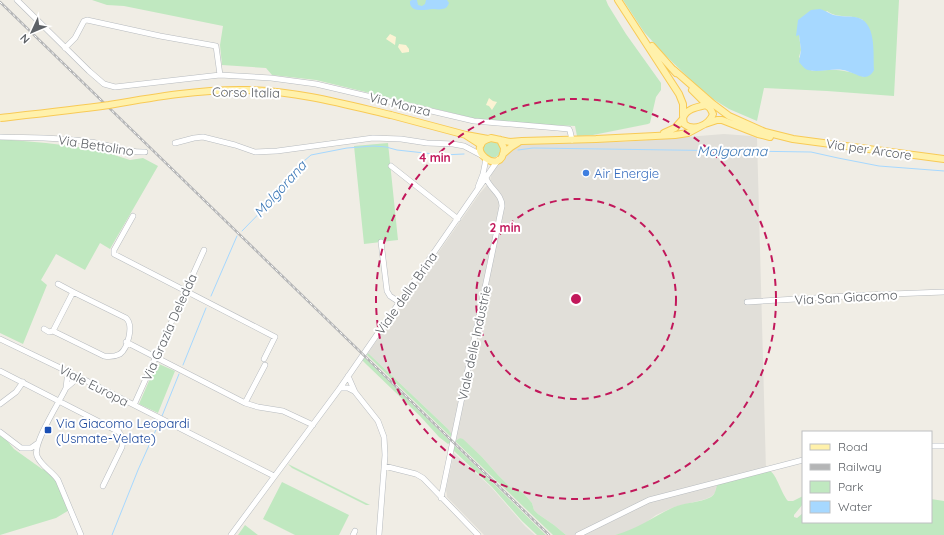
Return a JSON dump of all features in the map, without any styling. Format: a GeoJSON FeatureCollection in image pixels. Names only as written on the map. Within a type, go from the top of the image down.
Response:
{"type":"FeatureCollection","features":[{"type":"Feature","properties":{"kind":"main road"},"geometry":{"type":"LineString","coordinates":[[618,0],[679,94],[683,104],[684,124],[688,127],[703,125],[712,116],[710,108],[696,95],[634,24]]}},
{"type":"Feature","properties":{"kind":"main road"},"geometry":{"type":"LineString","coordinates":[[674,70],[713,104],[729,116],[746,124]]}},
{"type":"Feature","properties":{"kind":"main road","name":"Corso Italia"},"geometry":{"type":"LineString","coordinates":[[0,118],[108,105],[154,97],[220,90],[248,90],[284,92],[391,115],[466,135],[488,138]]}},
{"type":"Feature","properties":{"kind":"main road"},"geometry":{"type":"LineString","coordinates":[[657,136],[676,128],[691,110],[703,106],[765,132],[793,139]]}},
{"type":"Feature","properties":{"kind":"main road"},"geometry":{"type":"LineString","coordinates":[[481,146],[488,138],[510,142],[657,136],[688,133],[716,120],[722,120],[762,135],[793,139]]}},
{"type":"Feature","properties":{"kind":"main road"},"geometry":{"type":"LineString","coordinates":[[466,135],[481,146],[484,158],[493,161],[501,157],[511,147],[522,141]]}},
{"type":"Feature","properties":{"kind":"main road","name":"Via per Arcore"},"geometry":{"type":"LineString","coordinates":[[793,139],[944,159]]}},
{"type":"Feature","properties":{"kind":"main road"},"geometry":{"type":"LineString","coordinates":[[500,140],[503,145],[501,157]]}},
{"type":"Feature","properties":{"kind":"street","name":"Via Monza"},"geometry":{"type":"LineString","coordinates":[[17,0],[104,84],[116,87],[220,75],[271,78],[316,84],[474,121],[569,129],[572,140]]}},
{"type":"Feature","properties":{"kind":"street"},"geometry":{"type":"LineString","coordinates":[[65,48],[74,38],[84,21],[87,20],[160,36],[216,46],[220,75]]}},
{"type":"Feature","properties":{"kind":"street","name":"Via Bettolino"},"geometry":{"type":"LineString","coordinates":[[0,137],[60,138],[92,142],[136,152],[145,152]]}},
{"type":"Feature","properties":{"kind":"street"},"geometry":{"type":"LineString","coordinates":[[175,143],[204,137],[255,152],[277,151],[382,138],[464,146],[484,158]]}},
{"type":"Feature","properties":{"kind":"street"},"geometry":{"type":"LineString","coordinates":[[472,152],[481,146]]}},
{"type":"Feature","properties":{"kind":"street","name":"Viale della Brina"},"geometry":{"type":"LineString","coordinates":[[473,198],[485,176],[501,157]]}},
{"type":"Feature","properties":{"kind":"street","name":"Viale della Brina"},"geometry":{"type":"LineString","coordinates":[[313,425],[483,184],[485,176],[484,158]]}},
{"type":"Feature","properties":{"kind":"street"},"geometry":{"type":"LineString","coordinates":[[391,166],[458,219]]}},
{"type":"Feature","properties":{"kind":"street","name":"Viale delle Industrie"},"geometry":{"type":"LineString","coordinates":[[441,498],[502,206],[502,201],[485,176]]}},
{"type":"Feature","properties":{"kind":"street"},"geometry":{"type":"LineString","coordinates":[[483,184],[495,190]]}},
{"type":"Feature","properties":{"kind":"street"},"geometry":{"type":"LineString","coordinates":[[133,216],[113,253],[275,337],[245,403]]}},
{"type":"Feature","properties":{"kind":"street"},"geometry":{"type":"LineString","coordinates":[[381,242],[387,291],[390,296],[399,302]]}},
{"type":"Feature","properties":{"kind":"street","name":"Via Grazia Deledda"},"geometry":{"type":"LineString","coordinates":[[134,405],[204,250]]}},
{"type":"Feature","properties":{"kind":"street"},"geometry":{"type":"LineString","coordinates":[[44,329],[49,332],[53,331],[104,356],[111,357],[119,355],[123,351],[126,342],[130,325],[126,318],[58,284]]}},
{"type":"Feature","properties":{"kind":"street"},"geometry":{"type":"LineString","coordinates":[[53,331],[73,292]]}},
{"type":"Feature","properties":{"kind":"street","name":"Via San Giacomo"},"geometry":{"type":"LineString","coordinates":[[747,302],[944,292]]}},
{"type":"Feature","properties":{"kind":"street","name":"Viale Europa"},"geometry":{"type":"LineString","coordinates":[[0,339],[70,372],[274,476]]}},
{"type":"Feature","properties":{"kind":"street"},"geometry":{"type":"LineString","coordinates":[[126,342],[245,403],[258,407],[283,411],[313,425],[271,482],[261,492],[231,535]]}},
{"type":"Feature","properties":{"kind":"street"},"geometry":{"type":"LineString","coordinates":[[0,371],[119,432],[123,439],[122,447],[103,486]]}},
{"type":"Feature","properties":{"kind":"street"},"geometry":{"type":"LineString","coordinates":[[70,372],[67,379],[66,388],[38,443],[36,453],[41,462],[58,480],[81,535]]}},
{"type":"Feature","properties":{"kind":"street"},"geometry":{"type":"LineString","coordinates":[[66,388],[77,376]]}},
{"type":"Feature","properties":{"kind":"street"},"geometry":{"type":"LineString","coordinates":[[348,376],[355,392],[376,417],[385,441],[379,535]]}},
{"type":"Feature","properties":{"kind":"street"},"geometry":{"type":"LineString","coordinates":[[0,404],[16,392],[23,382]]}},
{"type":"Feature","properties":{"kind":"street"},"geometry":{"type":"LineString","coordinates":[[340,388],[348,388],[355,392]]}},
{"type":"Feature","properties":{"kind":"street"},"geometry":{"type":"LineString","coordinates":[[0,432],[21,448],[31,448],[38,443]]}},
{"type":"Feature","properties":{"kind":"street"},"geometry":{"type":"LineString","coordinates":[[932,446],[944,446]]}},
{"type":"Feature","properties":{"kind":"street"},"geometry":{"type":"LineString","coordinates":[[578,535],[649,500],[802,460]]}},
{"type":"Feature","properties":{"kind":"street"},"geometry":{"type":"LineString","coordinates":[[384,466],[420,476],[478,535]]}},
{"type":"Feature","properties":{"kind":"shaded area"},"geometry":{"type":"Polygon","coordinates":[[[724,134],[751,136],[757,138],[766,471],[716,488],[715,493],[706,499],[674,507],[656,515],[644,524],[624,533],[615,535],[566,535],[538,514],[526,496],[519,490],[510,487],[482,457],[463,440],[460,438],[455,441],[448,429],[368,353],[480,193],[490,182],[491,175],[496,166],[507,153],[519,145],[534,143],[623,142],[724,134]]]}},
{"type":"Feature","properties":{"kind":"shaded area"},"geometry":{"type":"Polygon","coordinates":[[[454,453],[491,487],[525,526],[535,535],[484,535],[447,497],[446,489],[454,453]]]}},
{"type":"Feature","properties":{"kind":"green space"},"geometry":{"type":"Polygon","coordinates":[[[92,0],[606,0],[626,34],[661,83],[661,90],[656,97],[650,123],[593,135],[577,136],[575,126],[530,124],[473,118],[316,80],[272,75],[266,68],[222,65],[220,45],[223,26],[124,6],[107,5],[92,0]]]}},
{"type":"Feature","properties":{"kind":"green space"},"geometry":{"type":"Polygon","coordinates":[[[623,0],[899,0],[894,96],[764,88],[757,121],[729,109],[713,99],[664,54],[644,32],[623,0]],[[827,11],[799,35],[801,50],[799,57],[812,71],[844,71],[864,77],[863,20],[827,11]]]}},
{"type":"Feature","properties":{"kind":"green space"},"geometry":{"type":"Polygon","coordinates":[[[0,139],[95,149],[130,160],[143,158],[158,166],[110,249],[100,243],[85,270],[56,254],[41,280],[47,285],[23,344],[0,333],[0,139]]]}},
{"type":"Feature","properties":{"kind":"green space"},"geometry":{"type":"Polygon","coordinates":[[[492,140],[498,143],[501,149],[498,155],[492,158],[486,155],[483,149],[486,143],[492,140]]]}},
{"type":"Feature","properties":{"kind":"green space"},"geometry":{"type":"Polygon","coordinates":[[[388,143],[398,240],[364,244],[354,146],[388,143]]]}},
{"type":"Feature","properties":{"kind":"green space"},"geometry":{"type":"Polygon","coordinates":[[[368,353],[448,429],[452,435],[452,438],[367,355],[368,353]]]}},
{"type":"Feature","properties":{"kind":"green space"},"geometry":{"type":"Polygon","coordinates":[[[364,357],[451,442],[448,444],[439,437],[420,416],[362,360],[364,357]]]}},
{"type":"Feature","properties":{"kind":"green space"},"geometry":{"type":"Polygon","coordinates":[[[159,364],[175,371],[158,413],[139,404],[155,367],[159,364]]]}},
{"type":"Feature","properties":{"kind":"green space"},"geometry":{"type":"Polygon","coordinates":[[[0,432],[14,449],[42,469],[52,472],[71,509],[56,518],[0,535],[0,432]]]}},
{"type":"Feature","properties":{"kind":"green space"},"geometry":{"type":"Polygon","coordinates":[[[460,438],[463,439],[482,457],[510,487],[519,490],[526,496],[538,514],[566,535],[553,535],[455,441],[460,438]]]}},
{"type":"Feature","properties":{"kind":"green space"},"geometry":{"type":"Polygon","coordinates":[[[454,445],[546,535],[537,535],[522,521],[492,487],[454,451],[454,445]]]}},
{"type":"Feature","properties":{"kind":"green space"},"geometry":{"type":"Polygon","coordinates":[[[288,464],[370,505],[366,505],[292,468],[288,464]]]}},
{"type":"Feature","properties":{"kind":"green space"},"geometry":{"type":"Polygon","coordinates":[[[770,471],[775,476],[783,494],[788,501],[793,501],[802,496],[802,505],[794,517],[797,518],[802,514],[802,523],[932,523],[932,499],[944,501],[944,535],[615,535],[639,526],[674,507],[711,497],[715,493],[718,484],[770,471]]]}},
{"type":"Feature","properties":{"kind":"green space"},"geometry":{"type":"Polygon","coordinates":[[[282,482],[349,515],[339,535],[295,535],[263,519],[282,482]]]}},
{"type":"Feature","properties":{"kind":"green space"},"geometry":{"type":"Polygon","coordinates":[[[245,525],[258,535],[238,535],[245,525]]]}},
{"type":"Feature","properties":{"kind":"sand"},"geometry":{"type":"Polygon","coordinates":[[[390,34],[396,37],[395,45],[386,39],[390,34]]]}},
{"type":"Feature","properties":{"kind":"sand"},"geometry":{"type":"Polygon","coordinates":[[[399,44],[406,45],[409,52],[402,53],[398,47],[399,44]]]}},
{"type":"Feature","properties":{"kind":"sand"},"geometry":{"type":"Polygon","coordinates":[[[489,98],[497,102],[492,110],[486,105],[489,98]]]}},
{"type":"Feature","properties":{"kind":"water"},"geometry":{"type":"Polygon","coordinates":[[[417,0],[418,5],[422,6],[425,4],[426,0],[447,0],[449,3],[447,7],[443,9],[418,10],[414,9],[410,5],[410,1],[417,0]]]}},
{"type":"Feature","properties":{"kind":"water"},"geometry":{"type":"Polygon","coordinates":[[[820,9],[833,15],[862,19],[867,24],[872,38],[873,47],[874,70],[870,75],[864,77],[839,70],[812,71],[805,69],[799,62],[801,50],[799,35],[796,36],[798,20],[811,10],[820,9]]]}},
{"type":"Feature","properties":{"kind":"waterway","name":"Molgorana"},"geometry":{"type":"LineString","coordinates":[[242,231],[281,191],[304,161],[311,155],[347,148],[373,146],[443,155],[464,154]]}},
{"type":"Feature","properties":{"kind":"waterway","name":"Molgorana"},"geometry":{"type":"LineString","coordinates":[[518,150],[533,148],[811,152],[879,166],[944,171]]}},
{"type":"Feature","properties":{"kind":"waterway","name":"Molgorana"},"geometry":{"type":"LineString","coordinates":[[211,296],[237,236]]}},
{"type":"Feature","properties":{"kind":"waterway","name":"Molgorana"},"geometry":{"type":"LineString","coordinates":[[183,365],[206,308]]}},
{"type":"Feature","properties":{"kind":"waterway","name":"Molgorana"},"geometry":{"type":"LineString","coordinates":[[162,416],[179,374]]}},
{"type":"Feature","properties":{"kind":"waterway","name":"Molgorana"},"geometry":{"type":"LineString","coordinates":[[112,535],[159,423]]}},
{"type":"Feature","properties":{"kind":"railway"},"geometry":{"type":"LineString","coordinates":[[0,2],[549,535]]}},
{"type":"Feature","properties":{"kind":"place","name":"Air Energie"},"geometry":{"type":"Point","coordinates":[586,173]}},
{"type":"Feature","properties":{"kind":"place","name":"Via Giacomo Leopardi (Usmate-Velate)"},"geometry":{"type":"Point","coordinates":[48,430]}}]}
